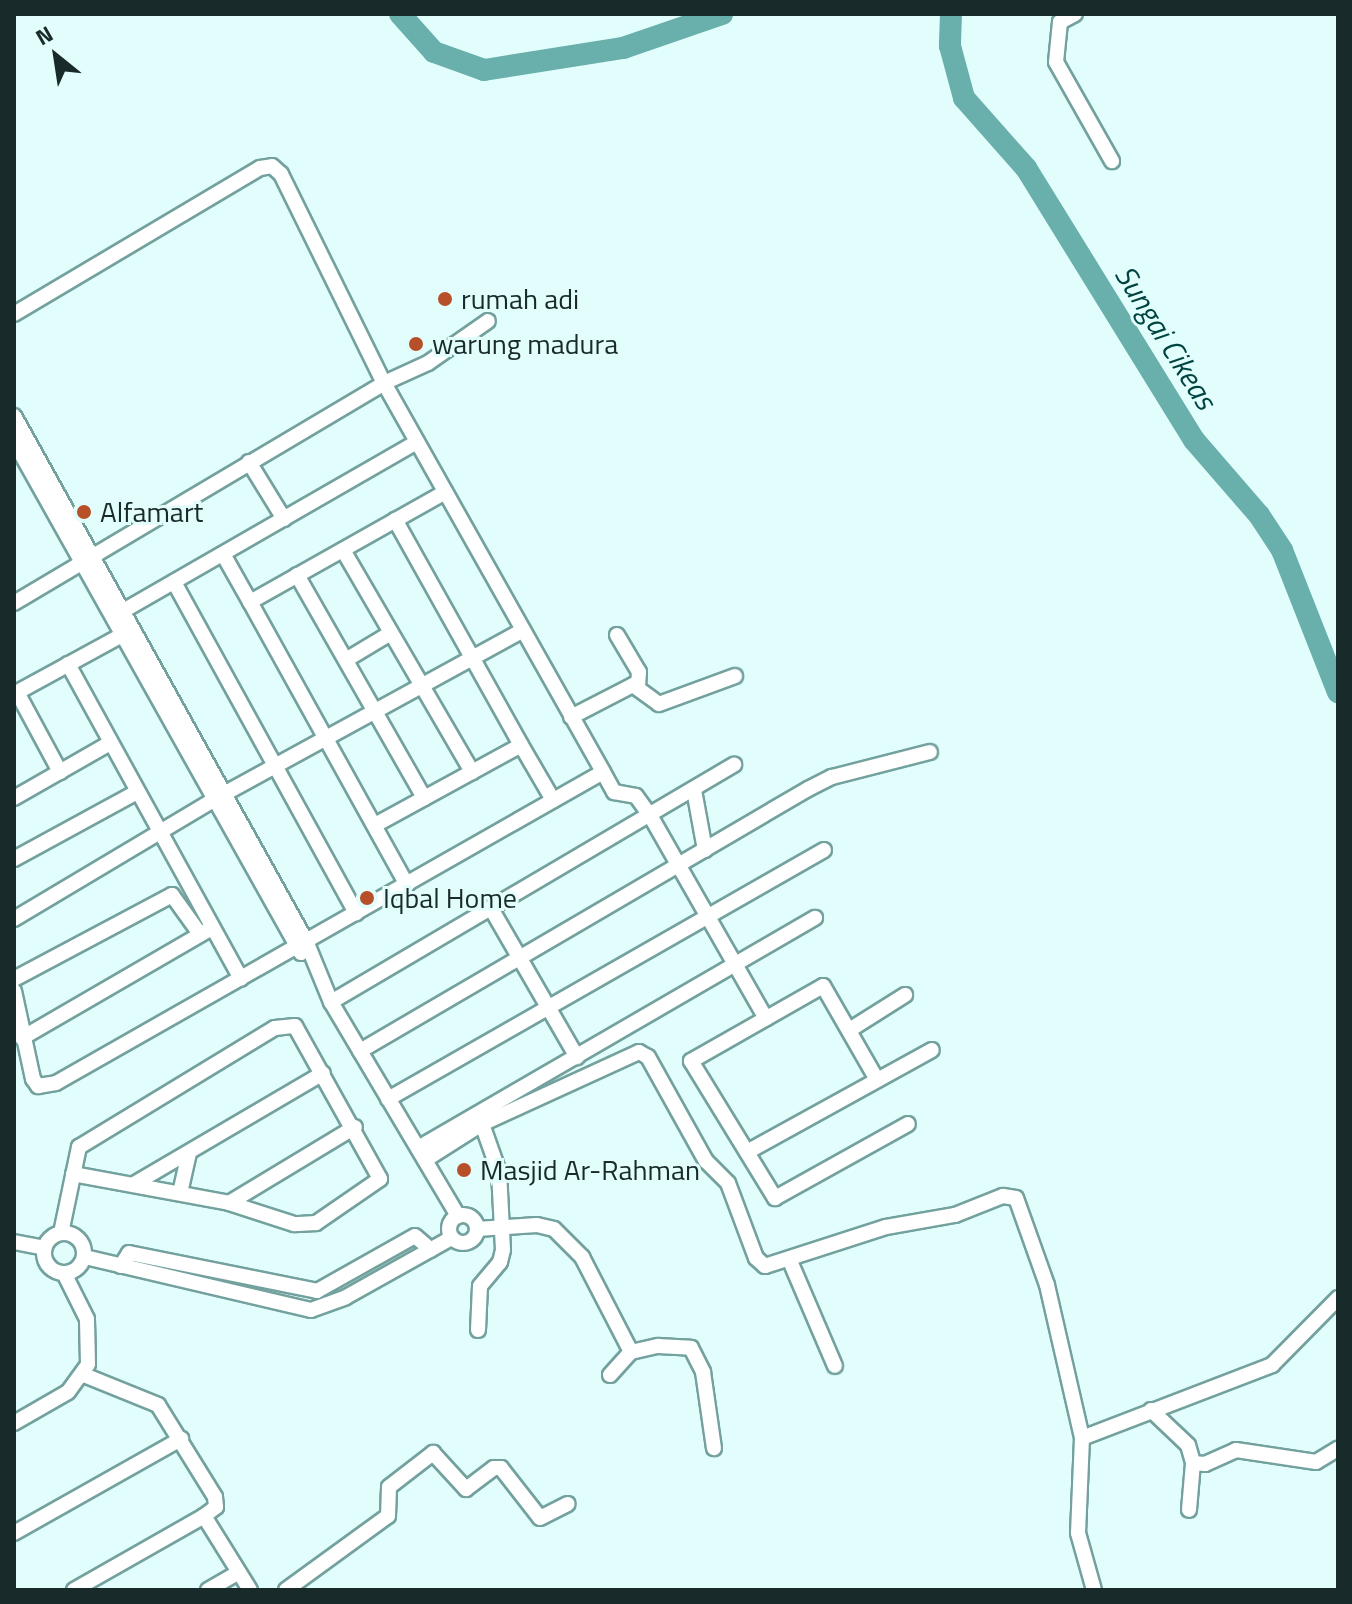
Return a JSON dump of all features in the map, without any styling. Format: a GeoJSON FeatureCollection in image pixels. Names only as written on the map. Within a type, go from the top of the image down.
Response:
{"type":"FeatureCollection","features":[{"type":"Feature","properties":{"kind":"street"},"geometry":{"type":"LineString","coordinates":[[1075,14],[1060,22],[1056,62],[1112,161]]}},
{"type":"Feature","properties":{"kind":"street"},"geometry":{"type":"LineString","coordinates":[[14,314],[260,168],[272,166],[281,174],[384,383],[614,792],[636,796],[651,817],[766,1019]]}},
{"type":"Feature","properties":{"kind":"street"},"geometry":{"type":"LineString","coordinates":[[14,603],[384,383],[428,363],[488,321]]}},
{"type":"Feature","properties":{"kind":"street"},"geometry":{"type":"LineString","coordinates":[[14,416],[86,562]]}},
{"type":"Feature","properties":{"kind":"street"},"geometry":{"type":"LineString","coordinates":[[14,441],[116,615],[331,1002],[458,1216]]}},
{"type":"Feature","properties":{"kind":"street"},"geometry":{"type":"LineString","coordinates":[[116,615],[417,442]]}},
{"type":"Feature","properties":{"kind":"street"},"geometry":{"type":"LineString","coordinates":[[249,462],[284,519]]}},
{"type":"Feature","properties":{"kind":"street"},"geometry":{"type":"LineString","coordinates":[[250,602],[445,492]]}},
{"type":"Feature","properties":{"kind":"street"},"geometry":{"type":"LineString","coordinates":[[395,520],[553,800]]}},
{"type":"Feature","properties":{"kind":"street"},"geometry":{"type":"LineString","coordinates":[[343,550],[472,772]]}},
{"type":"Feature","properties":{"kind":"street"},"geometry":{"type":"LineString","coordinates":[[223,554],[407,885]]}},
{"type":"Feature","properties":{"kind":"street"},"geometry":{"type":"LineString","coordinates":[[297,575],[424,798]]}},
{"type":"Feature","properties":{"kind":"street"},"geometry":{"type":"LineString","coordinates":[[174,582],[356,913]]}},
{"type":"Feature","properties":{"kind":"street"},"geometry":{"type":"LineString","coordinates":[[14,919],[217,798],[522,631]]}},
{"type":"Feature","properties":{"kind":"street"},"geometry":{"type":"LineString","coordinates":[[60,772],[16,693],[126,633]]}},
{"type":"Feature","properties":{"kind":"street"},"geometry":{"type":"LineString","coordinates":[[346,660],[391,633]]}},
{"type":"Feature","properties":{"kind":"street"},"geometry":{"type":"LineString","coordinates":[[617,635],[639,672],[638,687]]}},
{"type":"Feature","properties":{"kind":"street"},"geometry":{"type":"LineString","coordinates":[[68,664],[161,834],[206,931]]}},
{"type":"Feature","properties":{"kind":"street"},"geometry":{"type":"LineString","coordinates":[[638,687],[659,704],[735,676]]}},
{"type":"Feature","properties":{"kind":"street"},"geometry":{"type":"LineString","coordinates":[[571,717],[638,687]]}},
{"type":"Feature","properties":{"kind":"street"},"geometry":{"type":"LineString","coordinates":[[14,798],[110,743]]}},
{"type":"Feature","properties":{"kind":"street"},"geometry":{"type":"LineString","coordinates":[[375,825],[521,745]]}},
{"type":"Feature","properties":{"kind":"street"},"geometry":{"type":"LineString","coordinates":[[360,1051],[832,777],[930,752]]}},
{"type":"Feature","properties":{"kind":"street"},"geometry":{"type":"LineString","coordinates":[[331,1002],[651,817],[734,765]]}},
{"type":"Feature","properties":{"kind":"street"},"geometry":{"type":"LineString","coordinates":[[14,991],[33,1079],[44,1087],[241,979],[603,772]]}},
{"type":"Feature","properties":{"kind":"street"},"geometry":{"type":"LineString","coordinates":[[694,790],[705,850]]}},
{"type":"Feature","properties":{"kind":"street"},"geometry":{"type":"LineString","coordinates":[[14,859],[137,792]]}},
{"type":"Feature","properties":{"kind":"street"},"geometry":{"type":"LineString","coordinates":[[388,1099],[706,914],[824,850]]}},
{"type":"Feature","properties":{"kind":"street"},"geometry":{"type":"LineString","coordinates":[[14,979],[172,895],[206,931],[241,979]]}},
{"type":"Feature","properties":{"kind":"street"},"geometry":{"type":"LineString","coordinates":[[492,910],[577,1057]]}},
{"type":"Feature","properties":{"kind":"street"},"geometry":{"type":"LineString","coordinates":[[422,1154],[577,1057],[815,918]]}},
{"type":"Feature","properties":{"kind":"street"},"geometry":{"type":"LineString","coordinates":[[22,1038],[206,931]]}},
{"type":"Feature","properties":{"kind":"street"},"geometry":{"type":"LineString","coordinates":[[876,1078],[851,1029],[823,986],[685,1064],[747,1152],[775,1198],[908,1124]]}},
{"type":"Feature","properties":{"kind":"street"},"geometry":{"type":"LineString","coordinates":[[851,1029],[905,995]]}},
{"type":"Feature","properties":{"kind":"street"},"geometry":{"type":"LineString","coordinates":[[44,1248],[61,1233],[73,1174],[79,1147],[275,1028],[295,1026],[355,1127],[380,1179],[316,1223],[294,1224],[229,1203],[73,1174]]}},
{"type":"Feature","properties":{"kind":"street"},"geometry":{"type":"LineString","coordinates":[[747,1152],[876,1078],[932,1050]]}},
{"type":"Feature","properties":{"kind":"street"},"geometry":{"type":"LineString","coordinates":[[422,1154],[482,1124],[645,1053],[706,1161],[728,1183],[756,1258],[765,1266],[790,1261],[886,1227],[955,1215],[1012,1196],[1019,1202],[1047,1285],[1082,1438],[1078,1533],[1094,1590]]}},
{"type":"Feature","properties":{"kind":"street"},"geometry":{"type":"LineString","coordinates":[[134,1184],[323,1073]]}},
{"type":"Feature","properties":{"kind":"street"},"geometry":{"type":"LineString","coordinates":[[478,1330],[480,1286],[500,1262],[503,1229],[499,1172],[482,1124]]}},
{"type":"Feature","properties":{"kind":"street"},"geometry":{"type":"LineString","coordinates":[[229,1203],[355,1127]]}},
{"type":"Feature","properties":{"kind":"street"},"geometry":{"type":"LineString","coordinates":[[180,1193],[189,1153]]}},
{"type":"Feature","properties":{"kind":"street"},"geometry":{"type":"LineString","coordinates":[[451,1238],[451,1221],[458,1216],[471,1218],[477,1229]]}},
{"type":"Feature","properties":{"kind":"street"},"geometry":{"type":"LineString","coordinates":[[477,1229],[537,1225],[572,1242],[631,1352]]}},
{"type":"Feature","properties":{"kind":"street"},"geometry":{"type":"LineString","coordinates":[[85,1257],[311,1310],[346,1297],[451,1238],[467,1243],[477,1229]]}},
{"type":"Feature","properties":{"kind":"street"},"geometry":{"type":"LineString","coordinates":[[61,1233],[82,1242],[85,1257],[75,1270],[64,1273]]}},
{"type":"Feature","properties":{"kind":"street"},"geometry":{"type":"LineString","coordinates":[[121,1266],[129,1253],[311,1291],[415,1236],[431,1250]]}},
{"type":"Feature","properties":{"kind":"street"},"geometry":{"type":"LineString","coordinates":[[14,1242],[44,1248]]}},
{"type":"Feature","properties":{"kind":"street"},"geometry":{"type":"LineString","coordinates":[[14,1423],[68,1392],[84,1375],[90,1352],[87,1319],[64,1273],[47,1264],[44,1248]]}},
{"type":"Feature","properties":{"kind":"street"},"geometry":{"type":"LineString","coordinates":[[790,1261],[835,1366]]}},
{"type":"Feature","properties":{"kind":"street"},"geometry":{"type":"LineString","coordinates":[[190,1283],[193,1265]]}},
{"type":"Feature","properties":{"kind":"street"},"geometry":{"type":"LineString","coordinates":[[252,1298],[255,1280]]}},
{"type":"Feature","properties":{"kind":"street"},"geometry":{"type":"LineString","coordinates":[[336,1280],[346,1297]]}},
{"type":"Feature","properties":{"kind":"street"},"geometry":{"type":"LineString","coordinates":[[1082,1438],[1272,1365],[1338,1298]]}},
{"type":"Feature","properties":{"kind":"street"},"geometry":{"type":"LineString","coordinates":[[610,1375],[631,1352],[677,1345],[691,1348],[703,1372],[714,1448]]}},
{"type":"Feature","properties":{"kind":"street"},"geometry":{"type":"LineString","coordinates":[[74,1590],[216,1507],[215,1497],[181,1439],[154,1401],[84,1375]]}},
{"type":"Feature","properties":{"kind":"street"},"geometry":{"type":"LineString","coordinates":[[1151,1410],[1180,1432],[1193,1463],[1189,1510]]}},
{"type":"Feature","properties":{"kind":"street"},"geometry":{"type":"LineString","coordinates":[[14,1533],[181,1439]]}},
{"type":"Feature","properties":{"kind":"street"},"geometry":{"type":"LineString","coordinates":[[1193,1463],[1205,1464],[1236,1450],[1316,1462],[1338,1449]]}},
{"type":"Feature","properties":{"kind":"street"},"geometry":{"type":"LineString","coordinates":[[286,1590],[388,1516],[389,1487],[433,1453],[466,1489],[501,1468],[540,1518],[568,1504]]}},
{"type":"Feature","properties":{"kind":"street"},"geometry":{"type":"LineString","coordinates":[[204,1516],[250,1590]]}},
{"type":"Feature","properties":{"kind":"street"},"geometry":{"type":"LineString","coordinates":[[208,1590],[237,1573]]}},
{"type":"Feature","properties":{"kind":"waterway","name":"Sungai Cikeas"},"geometry":{"type":"LineString","coordinates":[[400,14],[434,52],[484,70],[623,48],[722,14]]}},
{"type":"Feature","properties":{"kind":"waterway","name":"Sungai Cikeas"},"geometry":{"type":"LineString","coordinates":[[951,14],[950,46],[964,98],[1026,168],[1194,440],[1259,515],[1282,550],[1338,692]]}},
{"type":"Feature","properties":{"kind":"place","name":"rumah adi"},"geometry":{"type":"Point","coordinates":[445,299]}},
{"type":"Feature","properties":{"kind":"place","name":"warung madura"},"geometry":{"type":"Point","coordinates":[416,344]}},
{"type":"Feature","properties":{"kind":"place","name":"Alfamart"},"geometry":{"type":"Point","coordinates":[84,512]}},
{"type":"Feature","properties":{"kind":"place","name":"Iqbal Home"},"geometry":{"type":"Point","coordinates":[367,898]}},
{"type":"Feature","properties":{"kind":"place","name":"Masjid Ar-Rahman"},"geometry":{"type":"Point","coordinates":[464,1170]}}]}
